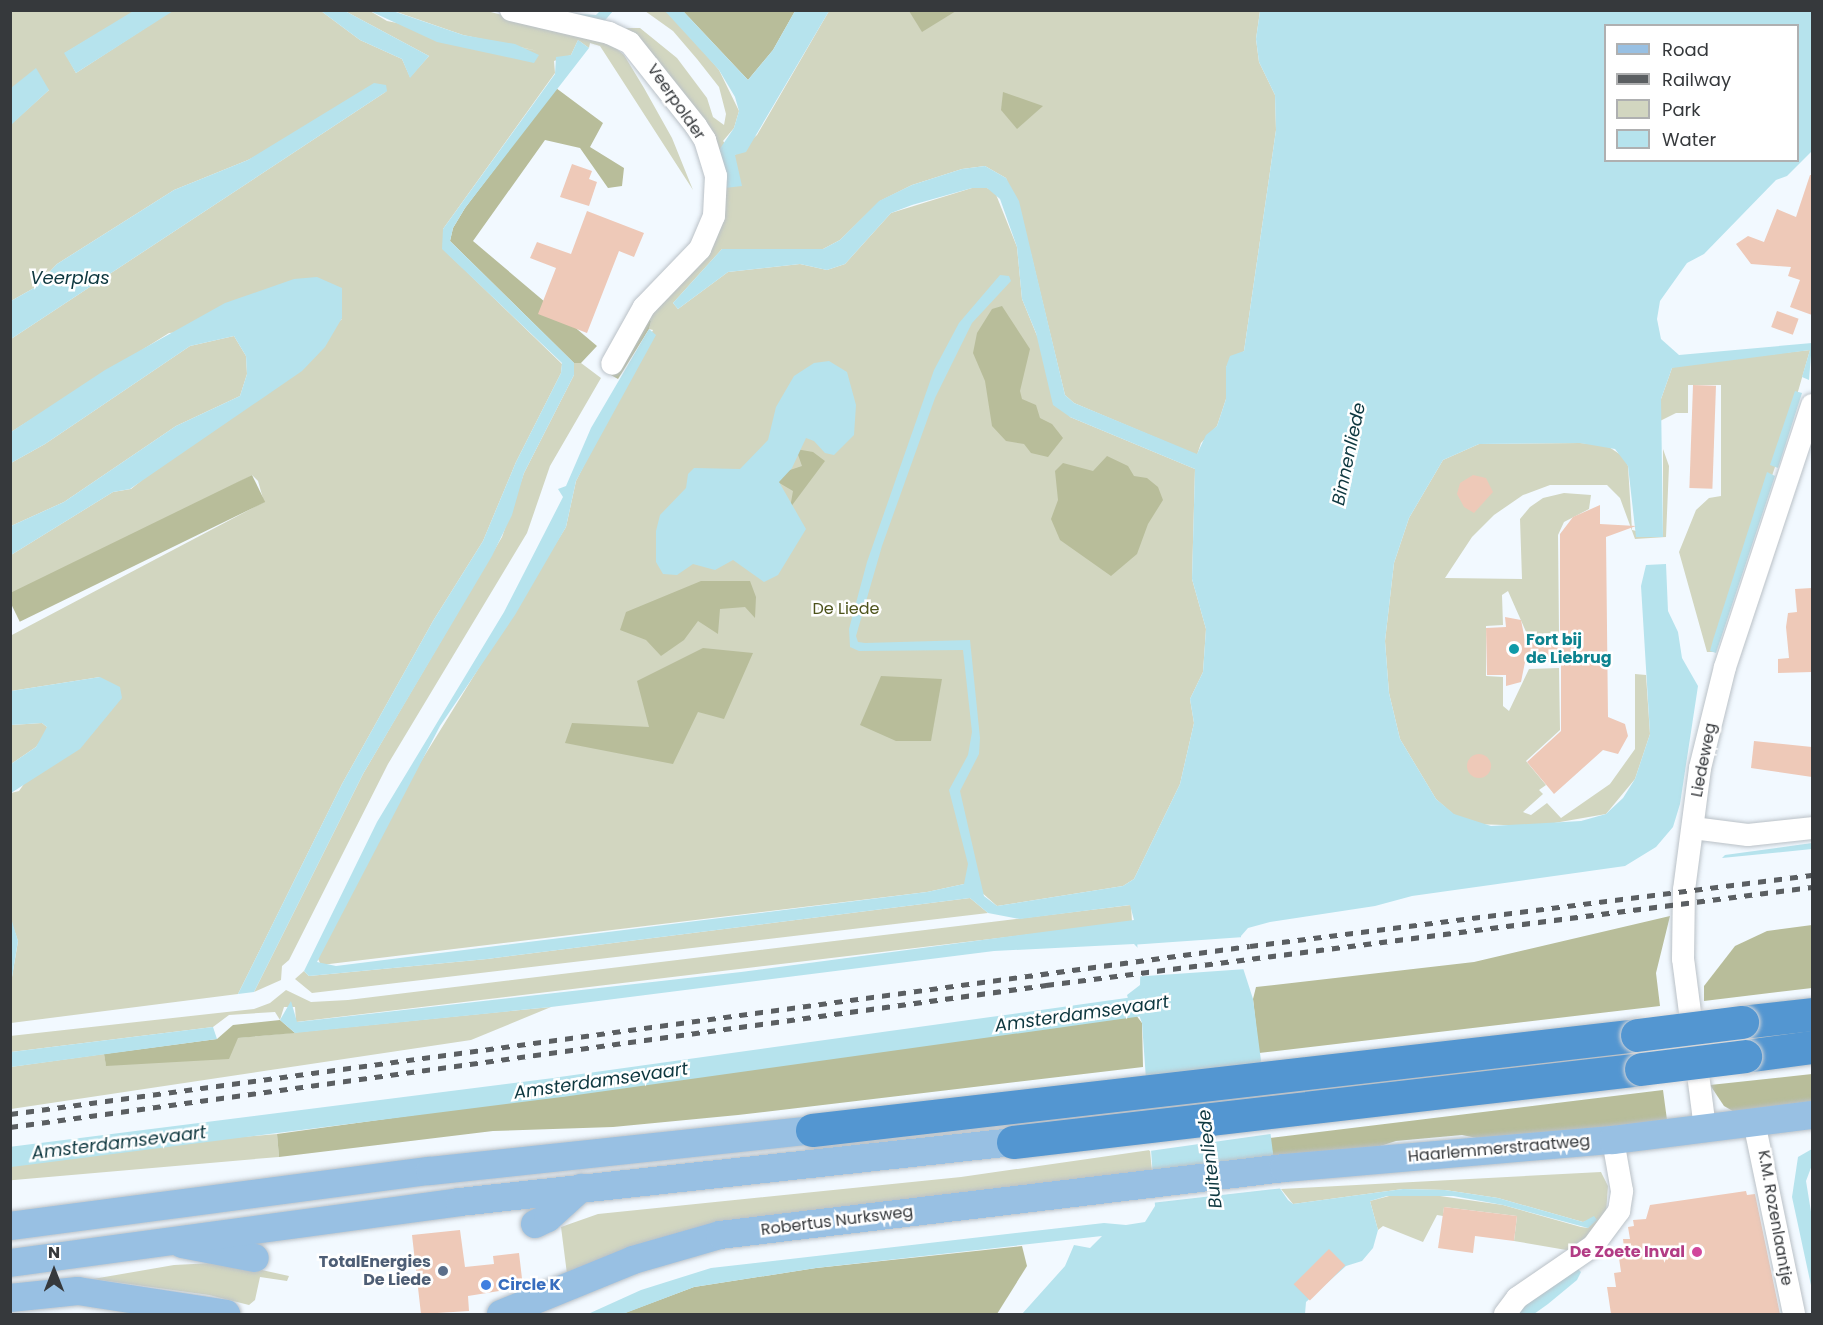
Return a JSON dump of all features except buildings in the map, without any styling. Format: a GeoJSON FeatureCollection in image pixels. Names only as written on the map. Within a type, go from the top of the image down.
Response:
{"type":"FeatureCollection","features":[{"type":"Feature","properties":{"kind":"highway"},"geometry":{"type":"LineString","coordinates":[[812,1130],[1812,1014]]}},
{"type":"Feature","properties":{"kind":"highway"},"geometry":{"type":"LineString","coordinates":[[1012,1142],[1812,1047]]}},
{"type":"Feature","properties":{"kind":"main road","name":"Haarlemmerstraatweg"},"geometry":{"type":"LineString","coordinates":[[1185,1179],[1284,1168],[1613,1140],[1812,1115]]}},
{"type":"Feature","properties":{"kind":"main road"},"geometry":{"type":"LineString","coordinates":[[10,1226],[442,1170],[812,1130]]}},
{"type":"Feature","properties":{"kind":"main road"},"geometry":{"type":"LineString","coordinates":[[10,1263],[168,1240],[581,1188],[1012,1142]]}},
{"type":"Feature","properties":{"kind":"main road","name":"Robertus Nurksweg"},"geometry":{"type":"LineString","coordinates":[[501,1314],[633,1260],[720,1235],[1185,1179]]}},
{"type":"Feature","properties":{"kind":"main road"},"geometry":{"type":"LineString","coordinates":[[535,1224],[548,1218],[581,1188]]}},
{"type":"Feature","properties":{"kind":"main road"},"geometry":{"type":"LineString","coordinates":[[10,1213],[58,1219]]}},
{"type":"Feature","properties":{"kind":"main road"},"geometry":{"type":"LineString","coordinates":[[168,1240],[255,1258]]}},
{"type":"Feature","properties":{"kind":"main road"},"geometry":{"type":"LineString","coordinates":[[10,1298],[78,1291],[124,1305],[226,1314]]}},
{"type":"Feature","properties":{"kind":"street","name":"Veerpolder"},"geometry":{"type":"LineString","coordinates":[[511,10],[609,33],[630,44],[696,126],[705,140],[716,176],[714,216],[700,249],[644,307],[612,364]]}},
{"type":"Feature","properties":{"kind":"street","name":"Liedeweg"},"geometry":{"type":"LineString","coordinates":[[1705,1128],[1683,959],[1684,890],[1700,768],[1725,667],[1812,405]]}},
{"type":"Feature","properties":{"kind":"street"},"geometry":{"type":"LineString","coordinates":[[1693,828],[1748,835],[1812,828]]}},
{"type":"Feature","properties":{"kind":"street","name":"K.M. Rozenlaantje"},"geometry":{"type":"LineString","coordinates":[[1754,1122],[1761,1143],[1794,1314]]}},
{"type":"Feature","properties":{"kind":"street"},"geometry":{"type":"LineString","coordinates":[[1505,1314],[1517,1298],[1593,1246],[1619,1211],[1622,1191],[1613,1140]]}},
{"type":"Feature","properties":{"kind":"green space"},"geometry":{"type":"Polygon","coordinates":[[[173,10],[321,11],[360,40],[402,59],[410,77],[429,56],[345,11],[370,11],[387,21],[538,51],[463,35],[394,11],[487,11],[611,44],[624,55],[644,88],[672,138],[693,190],[600,46],[590,43],[589,48],[578,40],[571,55],[554,61],[555,73],[443,229],[443,249],[562,364],[561,373],[516,462],[483,541],[433,621],[342,784],[238,994],[11,1023],[11,983],[18,941],[10,918],[11,793],[19,791],[100,677],[11,691],[10,636],[264,502],[258,481],[252,475],[11,603],[11,555],[113,492],[131,489],[342,319],[169,333],[11,432],[11,339],[387,91],[248,160],[174,190],[57,264],[34,288],[11,301],[10,125],[49,90],[11,88],[11,11],[135,11],[65,53],[76,73],[173,10]]]}},
{"type":"Feature","properties":{"kind":"green space","name":"De Liede"},"geometry":{"type":"Polygon","coordinates":[[[645,11],[665,11],[674,17],[719,70],[739,111],[734,128],[723,141],[735,155],[757,135],[829,11],[1260,11],[1256,39],[1259,62],[1275,95],[1276,130],[1244,351],[1226,367],[1226,399],[1217,426],[1201,443],[1197,455],[1074,403],[1065,395],[1031,254],[1006,178],[985,166],[962,169],[912,185],[880,201],[840,240],[823,249],[722,249],[673,303],[678,309],[728,272],[800,264],[827,270],[845,264],[891,213],[972,188],[987,188],[995,192],[1017,247],[1022,299],[1070,417],[1195,469],[1192,579],[1206,629],[1203,672],[1190,699],[1194,723],[1180,784],[1134,879],[1123,886],[997,906],[980,891],[964,884],[927,892],[321,965],[317,957],[402,792],[566,527],[576,481],[653,330],[649,329],[651,321],[644,314],[695,261],[715,181],[645,51],[626,28],[640,28],[677,58],[707,98],[713,117],[724,125],[726,114],[719,87],[697,59],[673,31],[645,11]]]}},
{"type":"Feature","properties":{"kind":"green space"},"geometry":{"type":"Polygon","coordinates":[[[683,11],[795,11],[773,50],[748,80],[683,11]]]}},
{"type":"Feature","properties":{"kind":"green space"},"geometry":{"type":"Polygon","coordinates":[[[909,11],[956,11],[922,32],[909,11]]]}},
{"type":"Feature","properties":{"kind":"green space"},"geometry":{"type":"Polygon","coordinates":[[[556,88],[603,123],[590,147],[624,168],[622,186],[608,188],[580,148],[545,140],[473,241],[597,346],[581,363],[574,363],[450,241],[453,228],[465,208],[556,88]]]}},
{"type":"Feature","properties":{"kind":"green space"},"geometry":{"type":"Polygon","coordinates":[[[1003,92],[1043,106],[1017,129],[1001,110],[1003,92]]]}},
{"type":"Feature","properties":{"kind":"green space"},"geometry":{"type":"Polygon","coordinates":[[[1002,306],[1030,349],[1020,391],[1022,399],[1036,405],[1040,418],[1052,424],[1063,438],[1048,457],[1031,453],[1024,444],[1006,441],[992,426],[985,381],[973,353],[977,333],[992,309],[1002,306]]]}},
{"type":"Feature","properties":{"kind":"green space"},"geometry":{"type":"Polygon","coordinates":[[[644,314],[651,321],[649,329],[618,379],[609,374],[644,314]]]}},
{"type":"Feature","properties":{"kind":"green space"},"geometry":{"type":"Polygon","coordinates":[[[234,336],[246,356],[247,374],[240,396],[176,426],[64,502],[11,526],[11,463],[45,444],[190,346],[234,336]]]}},
{"type":"Feature","properties":{"kind":"green space"},"geometry":{"type":"Polygon","coordinates":[[[1810,350],[1784,440],[1713,652],[1707,652],[1679,552],[1696,510],[1709,498],[1721,496],[1721,385],[1688,385],[1688,413],[1676,413],[1660,421],[1661,399],[1672,368],[1677,365],[1810,350]]]}},
{"type":"Feature","properties":{"kind":"green space"},"geometry":{"type":"Polygon","coordinates":[[[574,363],[581,363],[601,378],[550,466],[527,533],[388,764],[289,960],[282,966],[281,980],[254,992],[363,774],[502,537],[524,473],[574,375],[574,363]]]}},
{"type":"Feature","properties":{"kind":"green space"},"geometry":{"type":"Polygon","coordinates":[[[1479,444],[1606,445],[1624,457],[1628,466],[1632,530],[1663,537],[1663,449],[1669,466],[1666,537],[1635,539],[1620,498],[1607,485],[1550,485],[1523,495],[1494,515],[1472,537],[1445,578],[1522,579],[1520,519],[1530,507],[1543,498],[1564,493],[1591,495],[1589,509],[1564,522],[1558,535],[1559,633],[1527,634],[1508,591],[1502,595],[1503,625],[1486,626],[1486,676],[1503,677],[1503,706],[1509,711],[1529,669],[1559,668],[1560,730],[1526,761],[1546,785],[1539,790],[1543,794],[1523,812],[1531,815],[1547,803],[1561,818],[1610,784],[1635,749],[1635,674],[1646,675],[1650,734],[1635,779],[1606,814],[1537,826],[1474,824],[1453,814],[1436,799],[1400,739],[1389,693],[1385,641],[1394,563],[1409,518],[1443,460],[1479,444]]]}},
{"type":"Feature","properties":{"kind":"green space"},"geometry":{"type":"Polygon","coordinates":[[[796,449],[813,452],[825,461],[790,508],[793,491],[776,481],[787,471],[802,466],[796,449]]]}},
{"type":"Feature","properties":{"kind":"green space"},"geometry":{"type":"Polygon","coordinates":[[[1107,456],[1128,466],[1134,476],[1147,478],[1158,487],[1163,500],[1148,524],[1137,554],[1111,576],[1060,540],[1051,519],[1058,500],[1055,471],[1063,463],[1093,471],[1107,456]]]}},
{"type":"Feature","properties":{"kind":"green space"},"geometry":{"type":"Polygon","coordinates":[[[252,475],[265,502],[20,622],[10,602],[10,593],[252,475]]]}},
{"type":"Feature","properties":{"kind":"green space"},"geometry":{"type":"Polygon","coordinates":[[[701,581],[750,581],[756,597],[755,618],[745,607],[720,609],[718,634],[698,621],[684,640],[661,656],[646,640],[620,630],[626,612],[701,581]]]}},
{"type":"Feature","properties":{"kind":"green space"},"geometry":{"type":"Polygon","coordinates":[[[703,648],[753,653],[724,719],[698,712],[673,764],[565,743],[572,723],[649,727],[637,681],[703,648]]]}},
{"type":"Feature","properties":{"kind":"green space"},"geometry":{"type":"Polygon","coordinates":[[[881,676],[942,679],[931,741],[896,741],[860,725],[881,676]]]}},
{"type":"Feature","properties":{"kind":"green space"},"geometry":{"type":"Polygon","coordinates":[[[42,723],[47,727],[46,733],[36,747],[11,764],[11,725],[42,723]]]}},
{"type":"Feature","properties":{"kind":"green space"},"geometry":{"type":"Polygon","coordinates":[[[970,898],[988,913],[312,993],[295,979],[304,971],[309,976],[487,959],[970,898]]]}},
{"type":"Feature","properties":{"kind":"green space"},"geometry":{"type":"Polygon","coordinates":[[[1131,905],[1132,922],[296,1022],[295,1007],[284,1007],[280,1020],[275,1012],[229,1015],[213,1027],[11,1052],[10,1036],[254,1009],[270,1003],[286,990],[311,1002],[348,1000],[1131,905]]]}},
{"type":"Feature","properties":{"kind":"green space"},"geometry":{"type":"Polygon","coordinates":[[[1670,916],[1656,973],[1660,1006],[1259,1053],[1253,999],[1256,987],[1474,962],[1670,916]]]}},
{"type":"Feature","properties":{"kind":"green space"},"geometry":{"type":"Polygon","coordinates":[[[1812,925],[1812,988],[1704,1001],[1704,986],[1735,946],[1767,931],[1812,925]]]}},
{"type":"Feature","properties":{"kind":"green space"},"geometry":{"type":"Polygon","coordinates":[[[551,1007],[471,1040],[11,1109],[10,1067],[104,1054],[106,1065],[238,1038],[551,1007]]]}},
{"type":"Feature","properties":{"kind":"green space"},"geometry":{"type":"Polygon","coordinates":[[[1136,1015],[1142,1023],[1143,1067],[738,1115],[613,1127],[493,1131],[279,1157],[277,1134],[1136,1015]]]}},
{"type":"Feature","properties":{"kind":"green space"},"geometry":{"type":"Polygon","coordinates":[[[280,1020],[295,1033],[238,1038],[229,1059],[106,1066],[104,1054],[217,1039],[233,1025],[280,1020]]]}},
{"type":"Feature","properties":{"kind":"green space"},"geometry":{"type":"Polygon","coordinates":[[[1812,1074],[1812,1105],[1738,1114],[1724,1106],[1710,1085],[1812,1074]]]}},
{"type":"Feature","properties":{"kind":"green space"},"geometry":{"type":"Polygon","coordinates":[[[1663,1090],[1667,1120],[1656,1124],[1482,1139],[1462,1135],[1396,1141],[1374,1148],[1273,1156],[1270,1138],[1663,1090]]]}},
{"type":"Feature","properties":{"kind":"green space"},"geometry":{"type":"Polygon","coordinates":[[[277,1134],[279,1157],[11,1180],[10,1157],[277,1134]]]}},
{"type":"Feature","properties":{"kind":"green space"},"geometry":{"type":"Polygon","coordinates":[[[1150,1150],[1152,1172],[567,1274],[561,1227],[598,1214],[961,1177],[1150,1150]]]}},
{"type":"Feature","properties":{"kind":"green space"},"geometry":{"type":"Polygon","coordinates":[[[1601,1172],[1608,1186],[1606,1213],[1578,1252],[1514,1241],[1517,1216],[1444,1207],[1443,1216],[1437,1215],[1423,1242],[1383,1226],[1378,1230],[1370,1201],[1393,1195],[1426,1194],[1503,1205],[1581,1227],[1588,1228],[1592,1219],[1583,1222],[1498,1198],[1445,1190],[1403,1189],[1293,1204],[1281,1189],[1601,1172]]]}},
{"type":"Feature","properties":{"kind":"green space"},"geometry":{"type":"Polygon","coordinates":[[[1022,1246],[1027,1266],[997,1314],[622,1314],[694,1287],[816,1268],[1022,1246]]]}},
{"type":"Feature","properties":{"kind":"green space"},"geometry":{"type":"Polygon","coordinates":[[[213,1263],[239,1265],[289,1276],[287,1281],[260,1277],[255,1300],[249,1305],[209,1295],[93,1279],[174,1265],[213,1263]]]}},
{"type":"Feature","properties":{"kind":"water"},"geometry":{"type":"Polygon","coordinates":[[[135,10],[173,11],[76,73],[64,53],[135,10]]]}},
{"type":"Feature","properties":{"kind":"water"},"geometry":{"type":"Polygon","coordinates":[[[321,11],[345,11],[429,56],[410,78],[402,59],[360,40],[321,11]]]}},
{"type":"Feature","properties":{"kind":"water"},"geometry":{"type":"Polygon","coordinates":[[[370,11],[393,11],[463,35],[515,44],[539,55],[534,63],[437,42],[370,11]]]}},
{"type":"Feature","properties":{"kind":"water"},"geometry":{"type":"Polygon","coordinates":[[[534,11],[596,15],[600,11],[613,11],[601,25],[534,11]]]}},
{"type":"Feature","properties":{"kind":"water"},"geometry":{"type":"Polygon","coordinates":[[[665,11],[683,11],[748,80],[773,50],[795,11],[829,11],[746,152],[735,155],[742,186],[725,188],[717,153],[734,128],[739,111],[735,97],[719,70],[665,11]]]}},
{"type":"Feature","properties":{"kind":"water"},"geometry":{"type":"Polygon","coordinates":[[[1260,11],[1812,11],[1812,151],[1787,176],[1776,180],[1704,254],[1687,263],[1660,301],[1657,319],[1661,339],[1679,355],[1812,343],[1809,380],[1802,377],[1810,350],[1672,368],[1661,399],[1663,537],[1636,537],[1628,466],[1615,449],[1580,443],[1479,444],[1443,460],[1409,518],[1394,563],[1385,641],[1389,693],[1400,739],[1436,799],[1454,814],[1491,826],[1581,821],[1606,814],[1623,798],[1635,779],[1650,734],[1641,586],[1646,565],[1666,564],[1668,611],[1678,632],[1682,658],[1698,686],[1680,804],[1673,827],[1656,847],[1625,866],[1412,896],[1375,906],[1270,922],[1248,928],[1241,936],[1243,968],[1253,999],[1277,1184],[1293,1204],[1403,1189],[1445,1190],[1498,1198],[1583,1222],[1594,1216],[1597,1220],[1588,1228],[1503,1205],[1453,1196],[1387,1196],[1370,1201],[1378,1230],[1373,1248],[1362,1261],[1346,1266],[1306,1302],[1305,1314],[1022,1314],[1065,1266],[1074,1245],[1090,1248],[1102,1236],[816,1268],[694,1287],[623,1314],[588,1314],[641,1290],[711,1268],[1104,1223],[1126,1225],[1145,1222],[1155,1206],[1142,1023],[1139,1015],[1133,1015],[1127,995],[1140,985],[1141,951],[1134,944],[994,951],[551,1007],[295,1033],[280,1020],[291,1001],[297,1022],[741,972],[1134,920],[1130,905],[1020,919],[988,913],[970,898],[487,959],[309,976],[304,971],[377,822],[504,612],[563,497],[558,489],[566,486],[591,428],[649,329],[656,335],[576,481],[566,527],[515,615],[440,726],[317,962],[336,966],[927,892],[964,884],[968,864],[949,790],[968,755],[972,732],[963,650],[859,651],[850,647],[849,629],[867,562],[934,370],[959,323],[1000,275],[1009,276],[1011,281],[972,323],[935,398],[882,546],[856,636],[858,642],[865,643],[970,640],[980,738],[979,754],[960,791],[984,896],[997,906],[1123,886],[1134,879],[1180,784],[1194,723],[1190,699],[1203,672],[1206,629],[1192,579],[1195,469],[1070,417],[1053,405],[1036,333],[1022,299],[1017,247],[1000,199],[987,188],[972,188],[912,205],[891,213],[845,264],[827,270],[800,264],[728,272],[678,309],[673,303],[722,249],[823,249],[840,240],[879,201],[912,185],[962,169],[985,166],[1006,178],[1019,201],[1065,395],[1074,403],[1197,454],[1206,435],[1217,426],[1226,399],[1226,367],[1230,356],[1244,351],[1276,130],[1275,95],[1259,62],[1256,39],[1260,11]]]}},
{"type":"Feature","properties":{"kind":"water"},"geometry":{"type":"Polygon","coordinates":[[[578,40],[589,48],[465,208],[453,228],[450,241],[574,363],[574,375],[524,473],[512,515],[492,556],[363,774],[254,992],[238,994],[342,784],[433,621],[483,541],[516,462],[561,373],[562,363],[442,249],[443,229],[555,74],[556,57],[571,55],[578,40]]]}},
{"type":"Feature","properties":{"kind":"water"},"geometry":{"type":"Polygon","coordinates":[[[36,68],[49,90],[11,125],[11,88],[36,68]]]}},
{"type":"Feature","properties":{"kind":"water","name":"Veerplas"},"geometry":{"type":"Polygon","coordinates":[[[374,83],[386,85],[387,91],[11,339],[11,301],[34,288],[57,264],[174,190],[248,160],[374,83]]]}},
{"type":"Feature","properties":{"kind":"water"},"geometry":{"type":"Polygon","coordinates":[[[317,277],[342,288],[342,318],[325,347],[302,371],[130,489],[113,492],[11,555],[11,526],[64,502],[176,426],[240,396],[247,374],[246,356],[234,336],[190,346],[45,444],[11,463],[11,432],[105,370],[225,303],[294,279],[317,277]]]}},
{"type":"Feature","properties":{"kind":"water"},"geometry":{"type":"Polygon","coordinates":[[[829,361],[847,372],[856,405],[854,435],[834,455],[825,453],[814,441],[806,438],[792,468],[779,482],[806,529],[778,575],[764,582],[733,560],[715,570],[693,564],[677,575],[663,574],[656,562],[656,531],[660,515],[686,488],[688,474],[694,468],[740,469],[768,440],[776,407],[794,376],[814,363],[829,361]]]}},
{"type":"Feature","properties":{"kind":"water"},"geometry":{"type":"Polygon","coordinates":[[[1795,391],[1802,393],[1778,468],[1770,465],[1795,391]]]}},
{"type":"Feature","properties":{"kind":"water"},"geometry":{"type":"Polygon","coordinates":[[[1767,472],[1775,476],[1716,653],[1710,651],[1713,640],[1767,472]]]}},
{"type":"Feature","properties":{"kind":"water"},"geometry":{"type":"Polygon","coordinates":[[[100,677],[120,687],[122,698],[80,749],[11,793],[11,764],[36,747],[47,727],[42,723],[11,725],[11,691],[100,677]]]}},
{"type":"Feature","properties":{"kind":"water"},"geometry":{"type":"Polygon","coordinates":[[[1812,843],[1812,849],[1722,858],[1725,855],[1812,843]]]}},
{"type":"Feature","properties":{"kind":"water"},"geometry":{"type":"Polygon","coordinates":[[[10,918],[18,941],[11,983],[10,918]]]}},
{"type":"Feature","properties":{"kind":"water"},"geometry":{"type":"Polygon","coordinates":[[[213,1027],[217,1039],[11,1067],[11,1052],[213,1027]]]}},
{"type":"Feature","properties":{"kind":"water"},"geometry":{"type":"Polygon","coordinates":[[[1812,1149],[1812,1165],[1806,1181],[1812,1218],[1812,1290],[1792,1197],[1798,1157],[1812,1149]]]}},
{"type":"Feature","properties":{"kind":"water"},"geometry":{"type":"Polygon","coordinates":[[[1577,1268],[1581,1272],[1577,1280],[1548,1304],[1534,1314],[1517,1314],[1524,1304],[1577,1268]]]}},
{"type":"Feature","properties":{"kind":"pier"},"geometry":{"type":"Polygon","coordinates":[[[1244,937],[1246,969],[1139,976],[1137,944],[1244,937]]]}},
{"type":"Feature","properties":{"kind":"pier"},"geometry":{"type":"Polygon","coordinates":[[[1268,1097],[1273,1134],[1149,1151],[1144,1114],[1268,1097]]]}},
{"type":"Feature","properties":{"kind":"pier"},"geometry":{"type":"Polygon","coordinates":[[[1149,1173],[1280,1183],[1284,1188],[1151,1203],[1149,1173]]]}},
{"type":"Feature","properties":{"kind":"waterway","name":"Amsterdamsevaart"},"geometry":{"type":"LineString","coordinates":[[10,1157],[561,1087],[1156,1004]]}},
{"type":"Feature","properties":{"kind":"railway"},"geometry":{"type":"LineString","coordinates":[[10,1114],[1250,946],[1812,875]]}},
{"type":"Feature","properties":{"kind":"railway"},"geometry":{"type":"LineString","coordinates":[[10,1127],[1046,985],[1812,887]]}},
{"type":"Feature","properties":{"kind":"place","name":"Fort bij de Liebrug"},"geometry":{"type":"Point","coordinates":[1514,649]}},
{"type":"Feature","properties":{"kind":"place","name":"De Zoete Inval"},"geometry":{"type":"Point","coordinates":[1697,1252]}},
{"type":"Feature","properties":{"kind":"place","name":"TotalEnergies De Liede"},"geometry":{"type":"Point","coordinates":[443,1271]}},
{"type":"Feature","properties":{"kind":"place","name":"Circle K"},"geometry":{"type":"Point","coordinates":[486,1285]}},
{"type":"Feature","properties":{"kind":"water label","name":"Binnenliede"},"geometry":{"type":"Point","coordinates":[1349,454]}},
{"type":"Feature","properties":{"kind":"water label","name":"Buitenliede"},"geometry":{"type":"Point","coordinates":[1210,1159]}}]}
